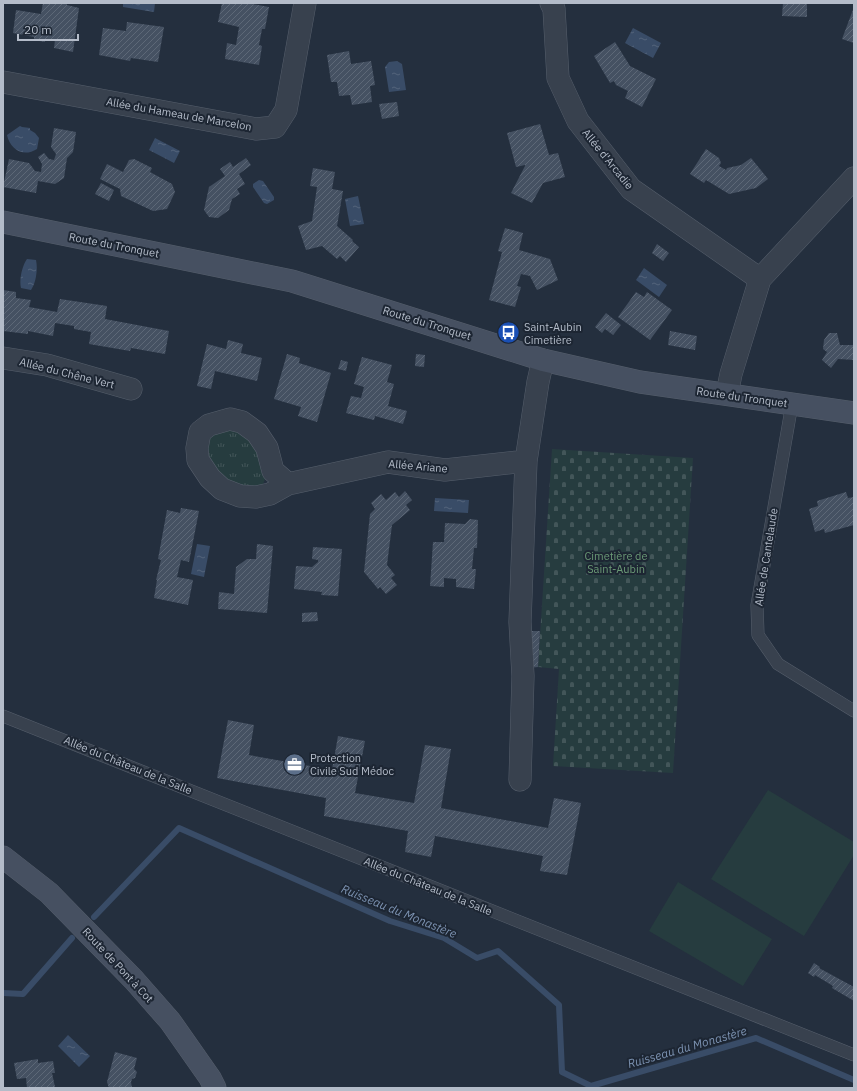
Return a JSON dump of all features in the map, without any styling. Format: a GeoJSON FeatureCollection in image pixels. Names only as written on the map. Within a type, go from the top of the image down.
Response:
{"type":"FeatureCollection","features":[{"type":"Feature","properties":{"kind":"street","name":"Allée du Hameau de Marcelon"},"geometry":{"type":"LineString","coordinates":[[3,82],[256,129],[275,127],[286,110],[305,3]]}},
{"type":"Feature","properties":{"kind":"street","name":"Allée d'Arcadie"},"geometry":{"type":"LineString","coordinates":[[551,3],[554,9],[558,78],[578,122],[631,189],[760,279]]}},
{"type":"Feature","properties":{"kind":"street"},"geometry":{"type":"LineString","coordinates":[[727,394],[731,374],[760,279],[854,178]]}},
{"type":"Feature","properties":{"kind":"street","name":"Route du Tronquet"},"geometry":{"type":"LineString","coordinates":[[3,222],[292,281],[543,360],[640,382],[854,413]]}},
{"type":"Feature","properties":{"kind":"street","name":"Allée du Chêne Vert"},"geometry":{"type":"LineString","coordinates":[[3,358],[47,366],[132,389]]}},
{"type":"Feature","properties":{"kind":"street"},"geometry":{"type":"LineString","coordinates":[[520,780],[523,676],[520,622],[526,461],[538,382],[543,360]]}},
{"type":"Feature","properties":{"kind":"street","name":"Allée Ariane"},"geometry":{"type":"LineString","coordinates":[[288,484],[388,462],[445,470],[526,461]]}},
{"type":"Feature","properties":{"kind":"street","name":"Route de Pont à Cot"},"geometry":{"type":"LineString","coordinates":[[3,857],[49,893],[134,980],[170,1021],[216,1088]]}},
{"type":"Feature","properties":{"kind":"lane","name":"Allée de Cantelaude"},"geometry":{"type":"LineString","coordinates":[[792,404],[757,605],[758,635],[778,664],[854,711]]}},
{"type":"Feature","properties":{"kind":"lane","name":"Allée du Château de la Salle"},"geometry":{"type":"LineString","coordinates":[[3,716],[854,1055]]}},
{"type":"Feature","properties":{"kind":"green space"},"geometry":{"type":"Polygon","coordinates":[[[233,428],[254,441],[265,470],[265,479],[260,487],[252,490],[225,480],[206,458],[209,436],[233,428]]]}},
{"type":"Feature","properties":{"kind":"green space","name":"Cimetière de Saint-Aubin"},"geometry":{"type":"Polygon","coordinates":[[[552,449],[693,458],[673,773],[553,766],[559,669],[538,667],[552,449]]]}},
{"type":"Feature","properties":{"kind":"green space"},"geometry":{"type":"Polygon","coordinates":[[[768,790],[854,842],[854,855],[804,936],[711,879],[768,790]]]}},
{"type":"Feature","properties":{"kind":"green space"},"geometry":{"type":"Polygon","coordinates":[[[678,882],[772,939],[743,986],[649,931],[678,882]]]}},
{"type":"Feature","properties":{"kind":"water"},"geometry":{"type":"Polygon","coordinates":[[[123,3],[155,3],[154,12],[123,7],[123,3]]]}},
{"type":"Feature","properties":{"kind":"water"},"geometry":{"type":"Polygon","coordinates":[[[633,28],[661,43],[653,58],[625,43],[633,28]]]}},
{"type":"Feature","properties":{"kind":"water"},"geometry":{"type":"Polygon","coordinates":[[[397,61],[402,64],[406,90],[389,92],[385,67],[389,62],[397,61]]]}},
{"type":"Feature","properties":{"kind":"water"},"geometry":{"type":"Polygon","coordinates":[[[20,126],[30,128],[30,130],[39,138],[37,149],[32,152],[27,153],[18,151],[9,140],[7,135],[20,126]]]}},
{"type":"Feature","properties":{"kind":"water"},"geometry":{"type":"Polygon","coordinates":[[[155,138],[180,151],[174,163],[149,150],[155,138]]]}},
{"type":"Feature","properties":{"kind":"water"},"geometry":{"type":"Polygon","coordinates":[[[259,180],[263,181],[274,197],[274,200],[267,204],[264,203],[253,187],[253,184],[259,180]]]}},
{"type":"Feature","properties":{"kind":"water"},"geometry":{"type":"Polygon","coordinates":[[[358,196],[364,224],[350,226],[345,199],[358,196]]]}},
{"type":"Feature","properties":{"kind":"water"},"geometry":{"type":"Polygon","coordinates":[[[27,259],[36,260],[37,264],[37,272],[31,290],[21,288],[20,285],[22,269],[27,259]]]}},
{"type":"Feature","properties":{"kind":"water"},"geometry":{"type":"Polygon","coordinates":[[[644,268],[667,285],[659,297],[636,280],[644,268]]]}},
{"type":"Feature","properties":{"kind":"water"},"geometry":{"type":"Polygon","coordinates":[[[435,498],[469,500],[468,513],[434,511],[435,498]]]}},
{"type":"Feature","properties":{"kind":"water"},"geometry":{"type":"Polygon","coordinates":[[[197,544],[210,546],[204,577],[191,574],[197,544]]]}},
{"type":"Feature","properties":{"kind":"water"},"geometry":{"type":"Polygon","coordinates":[[[68,1035],[90,1056],[79,1067],[58,1046],[68,1035]]]}},
{"type":"Feature","properties":{"kind":"building"},"geometry":{"type":"Polygon","coordinates":[[[43,3],[67,3],[67,5],[79,8],[73,52],[54,48],[55,40],[45,39],[45,42],[34,40],[34,37],[13,33],[16,10],[41,14],[43,3]]]}},
{"type":"Feature","properties":{"kind":"building"},"geometry":{"type":"Polygon","coordinates":[[[222,3],[247,3],[269,7],[265,29],[262,29],[259,45],[262,46],[259,65],[225,59],[227,43],[236,45],[239,27],[218,22],[222,3]]]}},
{"type":"Feature","properties":{"kind":"building"},"geometry":{"type":"Polygon","coordinates":[[[783,3],[807,3],[807,17],[782,16],[783,3]]]}},
{"type":"Feature","properties":{"kind":"building"},"geometry":{"type":"Polygon","coordinates":[[[854,7],[854,43],[842,39],[854,7]]]}},
{"type":"Feature","properties":{"kind":"building"},"geometry":{"type":"Polygon","coordinates":[[[127,22],[164,27],[158,62],[131,58],[130,61],[99,55],[103,28],[126,31],[127,22]]]}},
{"type":"Feature","properties":{"kind":"building"},"geometry":{"type":"Polygon","coordinates":[[[615,42],[630,66],[656,79],[642,107],[625,98],[628,91],[616,85],[614,81],[610,83],[594,56],[615,42]]]}},
{"type":"Feature","properties":{"kind":"building"},"geometry":{"type":"Polygon","coordinates":[[[349,51],[351,64],[371,61],[375,85],[370,86],[372,102],[352,105],[350,95],[339,96],[337,82],[331,82],[327,55],[349,51]]]}},
{"type":"Feature","properties":{"kind":"building"},"geometry":{"type":"Polygon","coordinates":[[[397,102],[399,116],[382,119],[379,104],[397,102]]]}},
{"type":"Feature","properties":{"kind":"building"},"geometry":{"type":"Polygon","coordinates":[[[540,124],[549,155],[558,153],[565,177],[543,183],[532,203],[511,193],[525,165],[516,167],[507,133],[540,124]]]}},
{"type":"Feature","properties":{"kind":"building"},"geometry":{"type":"Polygon","coordinates":[[[54,128],[76,132],[73,152],[67,158],[64,178],[55,184],[38,181],[36,193],[3,187],[9,159],[29,163],[35,171],[41,172],[42,164],[38,157],[44,153],[49,159],[54,160],[56,154],[51,147],[54,128]]]}},
{"type":"Feature","properties":{"kind":"building"},"geometry":{"type":"Polygon","coordinates":[[[706,149],[719,158],[721,163],[719,166],[726,170],[727,168],[741,165],[751,158],[768,179],[756,188],[729,194],[706,180],[704,183],[690,174],[706,149]]]}},
{"type":"Feature","properties":{"kind":"building"},"geometry":{"type":"Polygon","coordinates":[[[246,158],[251,165],[239,174],[245,184],[237,189],[240,194],[232,199],[229,210],[218,218],[209,217],[204,210],[209,187],[225,176],[220,169],[230,162],[233,167],[246,158]]]}},
{"type":"Feature","properties":{"kind":"building"},"geometry":{"type":"Polygon","coordinates":[[[134,159],[152,168],[150,172],[172,184],[175,192],[167,209],[153,211],[121,196],[120,189],[100,179],[107,164],[123,172],[129,160],[134,159]]]}},
{"type":"Feature","properties":{"kind":"building"},"geometry":{"type":"Polygon","coordinates":[[[313,168],[335,172],[332,189],[343,191],[337,226],[359,247],[346,262],[340,256],[337,259],[322,246],[306,250],[298,226],[312,221],[317,187],[310,186],[313,168]]]}},
{"type":"Feature","properties":{"kind":"building"},"geometry":{"type":"Polygon","coordinates":[[[101,183],[114,190],[109,201],[95,194],[101,183]]]}},
{"type":"Feature","properties":{"kind":"building"},"geometry":{"type":"Polygon","coordinates":[[[505,228],[523,233],[519,250],[550,259],[558,280],[537,290],[530,276],[521,274],[517,286],[521,287],[515,307],[489,300],[502,252],[498,251],[505,228]]]}},
{"type":"Feature","properties":{"kind":"building"},"geometry":{"type":"Polygon","coordinates":[[[657,244],[669,253],[663,261],[652,253],[657,244]]]}},
{"type":"Feature","properties":{"kind":"building"},"geometry":{"type":"Polygon","coordinates":[[[3,290],[16,292],[16,298],[31,300],[29,307],[57,312],[60,299],[107,306],[105,319],[169,331],[165,354],[131,348],[130,351],[89,344],[91,332],[74,329],[74,326],[55,323],[53,336],[28,331],[28,334],[3,331],[3,290]]]}},
{"type":"Feature","properties":{"kind":"building"},"geometry":{"type":"Polygon","coordinates":[[[636,292],[644,297],[647,292],[672,310],[650,340],[618,317],[636,292]]]}},
{"type":"Feature","properties":{"kind":"building"},"geometry":{"type":"Polygon","coordinates":[[[606,313],[621,325],[613,335],[605,329],[602,333],[595,327],[606,313]]]}},
{"type":"Feature","properties":{"kind":"building"},"geometry":{"type":"Polygon","coordinates":[[[670,331],[697,336],[695,350],[668,345],[670,331]]]}},
{"type":"Feature","properties":{"kind":"building"},"geometry":{"type":"Polygon","coordinates":[[[829,333],[837,333],[840,345],[854,345],[854,360],[838,359],[831,368],[822,360],[827,352],[823,349],[824,340],[829,333]]]}},
{"type":"Feature","properties":{"kind":"building"},"geometry":{"type":"Polygon","coordinates":[[[228,340],[243,344],[241,353],[262,358],[257,381],[215,371],[211,389],[197,386],[207,344],[226,349],[228,340]]]}},
{"type":"Feature","properties":{"kind":"building"},"geometry":{"type":"Polygon","coordinates":[[[287,354],[300,358],[299,363],[331,373],[317,422],[298,416],[301,407],[274,399],[287,354]]]}},
{"type":"Feature","properties":{"kind":"building"},"geometry":{"type":"Polygon","coordinates":[[[416,354],[425,355],[424,367],[415,366],[416,354]]]}},
{"type":"Feature","properties":{"kind":"building"},"geometry":{"type":"Polygon","coordinates":[[[362,357],[392,365],[387,382],[394,384],[388,406],[407,411],[403,424],[375,416],[374,420],[346,413],[351,396],[361,398],[364,387],[354,384],[362,357]]]}},
{"type":"Feature","properties":{"kind":"building"},"geometry":{"type":"Polygon","coordinates":[[[341,360],[348,362],[346,371],[338,369],[341,360]]]}},
{"type":"Feature","properties":{"kind":"building"},"geometry":{"type":"Polygon","coordinates":[[[405,491],[412,500],[406,505],[410,510],[392,525],[387,565],[395,575],[391,578],[397,585],[386,594],[380,587],[378,589],[364,572],[370,514],[375,509],[371,503],[381,494],[386,500],[395,492],[399,497],[405,491]]]}},
{"type":"Feature","properties":{"kind":"building"},"geometry":{"type":"Polygon","coordinates":[[[846,492],[848,498],[854,497],[854,525],[825,533],[824,529],[815,532],[809,509],[818,506],[817,501],[846,492]]]}},
{"type":"Feature","properties":{"kind":"building"},"geometry":{"type":"Polygon","coordinates":[[[181,508],[199,511],[189,562],[181,560],[177,577],[193,580],[188,605],[154,598],[156,580],[161,560],[158,559],[167,510],[180,513],[181,508]]]}},
{"type":"Feature","properties":{"kind":"building"},"geometry":{"type":"Polygon","coordinates":[[[470,519],[478,520],[477,548],[474,548],[472,569],[476,569],[474,589],[456,587],[456,579],[444,578],[444,587],[430,586],[433,542],[444,542],[445,523],[465,524],[470,519]]]}},
{"type":"Feature","properties":{"kind":"building"},"geometry":{"type":"Polygon","coordinates":[[[257,544],[273,546],[267,613],[218,609],[219,592],[234,594],[236,567],[247,559],[256,559],[257,544]]]}},
{"type":"Feature","properties":{"kind":"building"},"geometry":{"type":"Polygon","coordinates":[[[313,547],[342,549],[338,596],[321,595],[322,592],[294,589],[296,566],[312,567],[318,562],[318,560],[312,559],[313,547]]]}},
{"type":"Feature","properties":{"kind":"building"},"geometry":{"type":"Polygon","coordinates":[[[317,612],[318,621],[302,622],[302,613],[317,612]]]}},
{"type":"Feature","properties":{"kind":"building"},"geometry":{"type":"Polygon","coordinates":[[[529,631],[540,631],[538,667],[529,668],[529,631]]]}},
{"type":"Feature","properties":{"kind":"building"},"geometry":{"type":"Polygon","coordinates":[[[228,720],[254,725],[249,755],[332,770],[338,736],[365,741],[355,793],[414,803],[425,745],[451,749],[441,808],[548,828],[554,798],[581,803],[567,875],[540,871],[543,856],[435,836],[431,857],[405,852],[408,831],[324,816],[326,798],[217,778],[228,720]]]}},
{"type":"Feature","properties":{"kind":"building"},"geometry":{"type":"Polygon","coordinates":[[[814,963],[820,967],[819,968],[854,987],[854,1001],[832,988],[833,986],[815,975],[814,977],[808,973],[814,963]]]}},
{"type":"Feature","properties":{"kind":"building"},"geometry":{"type":"Polygon","coordinates":[[[115,1052],[137,1058],[134,1069],[137,1072],[135,1078],[132,1079],[131,1082],[132,1088],[109,1088],[107,1082],[115,1052]]]}},
{"type":"Feature","properties":{"kind":"building"},"geometry":{"type":"Polygon","coordinates":[[[38,1059],[38,1063],[53,1061],[55,1073],[52,1073],[55,1087],[58,1088],[27,1088],[26,1078],[17,1079],[14,1063],[38,1059]]]}},
{"type":"Feature","properties":{"kind":"waterway","name":"Ruisseau du Monastère"},"geometry":{"type":"LineString","coordinates":[[94,917],[179,828],[390,921],[444,938],[477,958],[498,951],[559,1005],[562,1072],[591,1086],[756,1038],[854,1080]]}},
{"type":"Feature","properties":{"kind":"waterway"},"geometry":{"type":"LineString","coordinates":[[3,993],[23,994],[72,938]]}},
{"type":"Feature","properties":{"kind":"place","name":"Saint-Aubin Cimetière"},"geometry":{"type":"Point","coordinates":[508,333]}},
{"type":"Feature","properties":{"kind":"place","name":"Protection Civile Sud Médoc"},"geometry":{"type":"Point","coordinates":[294,764]}}]}
